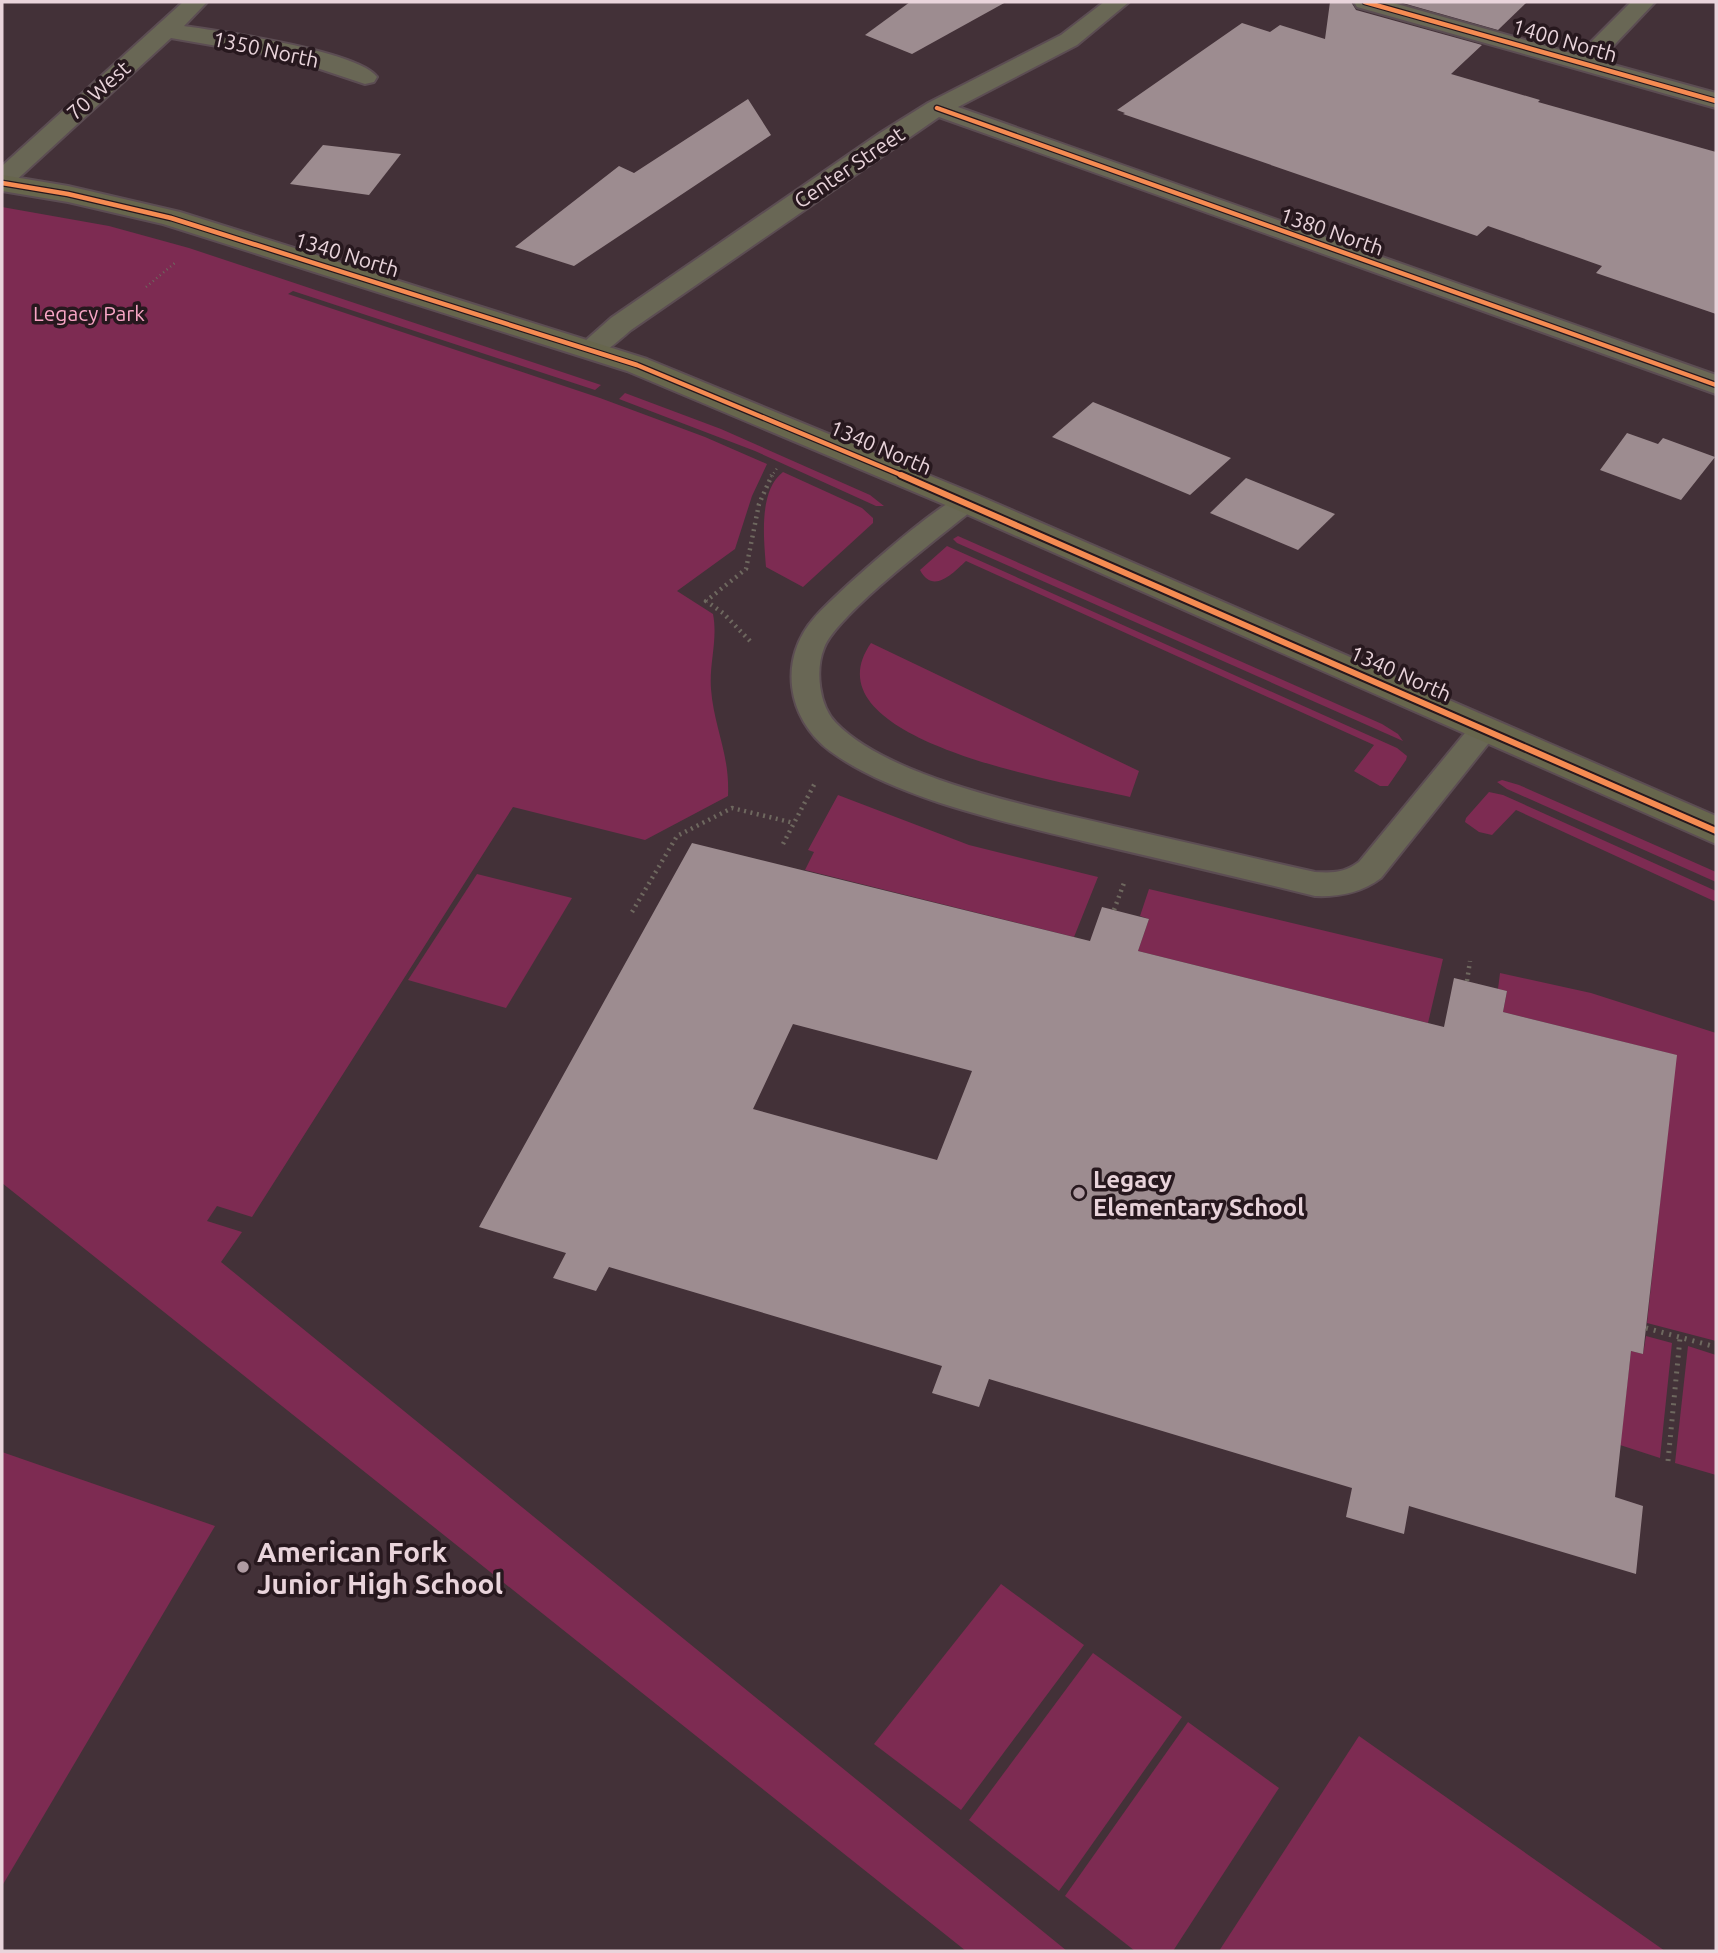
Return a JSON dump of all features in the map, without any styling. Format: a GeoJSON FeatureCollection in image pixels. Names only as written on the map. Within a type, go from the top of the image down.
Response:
{"type":"FeatureCollection","features":[{"type":"Feature","properties":{"kind":"street","name":"70 West"},"geometry":{"type":"LineString","coordinates":[[2,181],[195,2]]}},
{"type":"Feature","properties":{"kind":"street","name":"Center Street"},"geometry":{"type":"LineString","coordinates":[[590,349],[665,293],[889,138],[937,108],[1069,40],[1118,2]]}},
{"type":"Feature","properties":{"kind":"street","name":"1400 North"},"geometry":{"type":"LineString","coordinates":[[1365,2],[1716,101]]}},
{"type":"Feature","properties":{"kind":"street"},"geometry":{"type":"LineString","coordinates":[[1583,63],[1644,2]]}},
{"type":"Feature","properties":{"kind":"street","name":"1350 North"},"geometry":{"type":"LineString","coordinates":[[165,30],[303,53],[365,77]]}},
{"type":"Feature","properties":{"kind":"street","name":"1380 North"},"geometry":{"type":"LineString","coordinates":[[937,108],[1716,385]]}},
{"type":"Feature","properties":{"kind":"street","name":"1340 North"},"geometry":{"type":"LineString","coordinates":[[2,181],[171,218],[590,349],[777,421],[1716,831]]}},
{"type":"Feature","properties":{"kind":"lane"},"geometry":{"type":"LineString","coordinates":[[966,502],[878,573],[828,621],[810,645],[803,670],[808,698],[824,730],[856,754],[952,794],[1000,810],[1315,884],[1343,885],[1358,881],[1370,870],[1485,729]]}},
{"type":"Feature","properties":{"kind":"path"},"geometry":{"type":"LineString","coordinates":[[146,287],[182,257]]}},
{"type":"Feature","properties":{"kind":"path"},"geometry":{"type":"LineString","coordinates":[[750,641],[723,613],[706,601],[746,569],[753,525],[764,484],[778,466]]}},
{"type":"Feature","properties":{"kind":"path"},"geometry":{"type":"LineString","coordinates":[[783,844],[816,781]]}},
{"type":"Feature","properties":{"kind":"path"},"geometry":{"type":"LineString","coordinates":[[632,912],[677,835],[732,808],[794,823]]}},
{"type":"Feature","properties":{"kind":"path"},"geometry":{"type":"LineString","coordinates":[[1114,910],[1125,879]]}},
{"type":"Feature","properties":{"kind":"path"},"geometry":{"type":"LineString","coordinates":[[1467,981],[1470,961]]}},
{"type":"Feature","properties":{"kind":"path"},"geometry":{"type":"LineString","coordinates":[[1646,1328],[1716,1348]]}},
{"type":"Feature","properties":{"kind":"path"},"geometry":{"type":"LineString","coordinates":[[1668,1461],[1680,1338]]}},
{"type":"Feature","properties":{"kind":"green space","name":"Legacy Park"},"geometry":{"type":"Polygon","coordinates":[[[2,207],[109,226],[189,248],[601,385],[595,390],[293,291],[288,294],[600,398],[705,437],[767,464],[752,496],[735,549],[677,591],[713,614],[715,633],[711,689],[727,767],[728,796],[645,840],[513,807],[252,1217],[217,1206],[207,1221],[242,1232],[221,1262],[1067,1951],[966,1951],[2,1183],[2,207]]]}},
{"type":"Feature","properties":{"kind":"green space"},"geometry":{"type":"Polygon","coordinates":[[[625,393],[721,429],[870,495],[884,506],[876,506],[755,451],[619,399],[625,393]]]}},
{"type":"Feature","properties":{"kind":"green space"},"geometry":{"type":"Polygon","coordinates":[[[783,472],[862,508],[873,518],[873,523],[803,587],[766,567],[766,503],[775,480],[783,472]]]}},
{"type":"Feature","properties":{"kind":"green space"},"geometry":{"type":"Polygon","coordinates":[[[958,536],[1382,724],[1398,734],[1403,741],[957,543],[953,539],[958,536]]]}},
{"type":"Feature","properties":{"kind":"green space"},"geometry":{"type":"Polygon","coordinates":[[[947,546],[1397,748],[1407,756],[1406,760],[1388,786],[1380,786],[1354,771],[1374,745],[966,561],[943,579],[931,581],[920,570],[947,546]]]}},
{"type":"Feature","properties":{"kind":"green space"},"geometry":{"type":"Polygon","coordinates":[[[871,643],[1139,771],[1130,797],[1005,769],[954,752],[908,732],[874,707],[860,678],[871,643]]]}},
{"type":"Feature","properties":{"kind":"green space"},"geometry":{"type":"Polygon","coordinates":[[[1502,780],[1519,785],[1716,872],[1716,882],[1507,789],[1497,782],[1502,780]]]}},
{"type":"Feature","properties":{"kind":"green space"},"geometry":{"type":"Polygon","coordinates":[[[1489,792],[1503,795],[1716,891],[1716,902],[1516,810],[1492,835],[1479,832],[1465,822],[1466,818],[1489,792]]]}},
{"type":"Feature","properties":{"kind":"green space"},"geometry":{"type":"Polygon","coordinates":[[[838,795],[969,845],[1098,877],[1074,937],[805,870],[814,852],[808,850],[838,795]]]}},
{"type":"Feature","properties":{"kind":"green space"},"geometry":{"type":"Polygon","coordinates":[[[477,874],[572,898],[506,1008],[408,980],[477,874]]]}},
{"type":"Feature","properties":{"kind":"green space"},"geometry":{"type":"Polygon","coordinates":[[[1149,889],[1443,959],[1428,1023],[1138,951],[1149,919],[1140,916],[1149,889]]]}},
{"type":"Feature","properties":{"kind":"green space"},"geometry":{"type":"Polygon","coordinates":[[[1500,973],[1591,993],[1716,1033],[1716,1341],[1647,1323],[1676,1055],[1503,1012],[1507,991],[1498,989],[1500,973]]]}},
{"type":"Feature","properties":{"kind":"green space"},"geometry":{"type":"Polygon","coordinates":[[[1646,1336],[1672,1343],[1660,1458],[1620,1445],[1631,1351],[1643,1354],[1646,1336]]]}},
{"type":"Feature","properties":{"kind":"green space"},"geometry":{"type":"Polygon","coordinates":[[[1688,1346],[1716,1355],[1716,1475],[1675,1463],[1688,1346]]]}},
{"type":"Feature","properties":{"kind":"green space"},"geometry":{"type":"Polygon","coordinates":[[[2,1452],[215,1526],[2,1886],[2,1452]]]}},
{"type":"Feature","properties":{"kind":"green space"},"geometry":{"type":"Polygon","coordinates":[[[1001,1584],[1084,1645],[961,1810],[874,1744],[1001,1584]]]}},
{"type":"Feature","properties":{"kind":"green space"},"geometry":{"type":"Polygon","coordinates":[[[1093,1653],[1182,1717],[1059,1891],[969,1820],[1093,1653]]]}},
{"type":"Feature","properties":{"kind":"green space"},"geometry":{"type":"Polygon","coordinates":[[[1188,1722],[1279,1788],[1173,1951],[1135,1951],[1065,1896],[1188,1722]]]}},
{"type":"Feature","properties":{"kind":"green space"},"geometry":{"type":"Polygon","coordinates":[[[1359,1736],[1665,1951],[1219,1951],[1359,1736]]]}},
{"type":"Feature","properties":{"kind":"building"},"geometry":{"type":"Polygon","coordinates":[[[910,2],[1006,2],[912,54],[865,35],[910,2]]]}},
{"type":"Feature","properties":{"kind":"building"},"geometry":{"type":"Polygon","coordinates":[[[1330,2],[1351,2],[1356,10],[1482,45],[1451,74],[1540,100],[1538,102],[1716,152],[1716,314],[1596,273],[1602,266],[1488,226],[1477,236],[1117,110],[1242,23],[1270,32],[1280,25],[1325,39],[1330,2]]]}},
{"type":"Feature","properties":{"kind":"building"},"geometry":{"type":"Polygon","coordinates":[[[1399,2],[1527,2],[1498,30],[1399,2]]]}},
{"type":"Feature","properties":{"kind":"building"},"geometry":{"type":"Polygon","coordinates":[[[748,99],[771,135],[574,266],[515,247],[619,166],[634,173],[748,99]]]}},
{"type":"Feature","properties":{"kind":"building"},"geometry":{"type":"Polygon","coordinates":[[[323,145],[401,154],[369,195],[290,184],[323,145]]]}},
{"type":"Feature","properties":{"kind":"building"},"geometry":{"type":"Polygon","coordinates":[[[1093,402],[1231,458],[1190,495],[1052,437],[1093,402]]]}},
{"type":"Feature","properties":{"kind":"building"},"geometry":{"type":"Polygon","coordinates":[[[1627,433],[1658,444],[1663,438],[1715,457],[1681,500],[1600,470],[1627,433]]]}},
{"type":"Feature","properties":{"kind":"building"},"geometry":{"type":"Polygon","coordinates":[[[1246,478],[1335,514],[1298,550],[1210,513],[1246,478]]]}},
{"type":"Feature","properties":{"kind":"building","name":"Legacy Elementary School"},"geometry":{"type":"Polygon","coordinates":[[[692,843],[1090,941],[1102,907],[1149,919],[1138,951],[1444,1027],[1454,978],[1507,991],[1503,1012],[1677,1055],[1643,1354],[1631,1351],[1615,1497],[1643,1506],[1636,1574],[1409,1506],[1404,1534],[1346,1517],[1352,1488],[989,1379],[979,1407],[932,1393],[942,1366],[609,1267],[596,1291],[553,1278],[566,1253],[479,1227],[692,843]],[[793,1024],[753,1109],[937,1160],[972,1071],[793,1024]]]}},
{"type":"Feature","properties":{"kind":"cycle path"},"geometry":{"type":"LineString","coordinates":[[1365,2],[1716,101]]}},
{"type":"Feature","properties":{"kind":"cycle path"},"geometry":{"type":"LineString","coordinates":[[937,108],[1716,385]]}},
{"type":"Feature","properties":{"kind":"cycle path"},"geometry":{"type":"LineString","coordinates":[[2,183],[68,194],[171,218],[637,365],[966,502],[1716,831]]}},
{"type":"Feature","properties":{"kind":"place","name":"Legacy Elementary School"},"geometry":{"type":"Point","coordinates":[1079,1193]}},
{"type":"Feature","properties":{"kind":"place","name":"American Fork Junior High School"},"geometry":{"type":"Point","coordinates":[243,1567]}}]}
